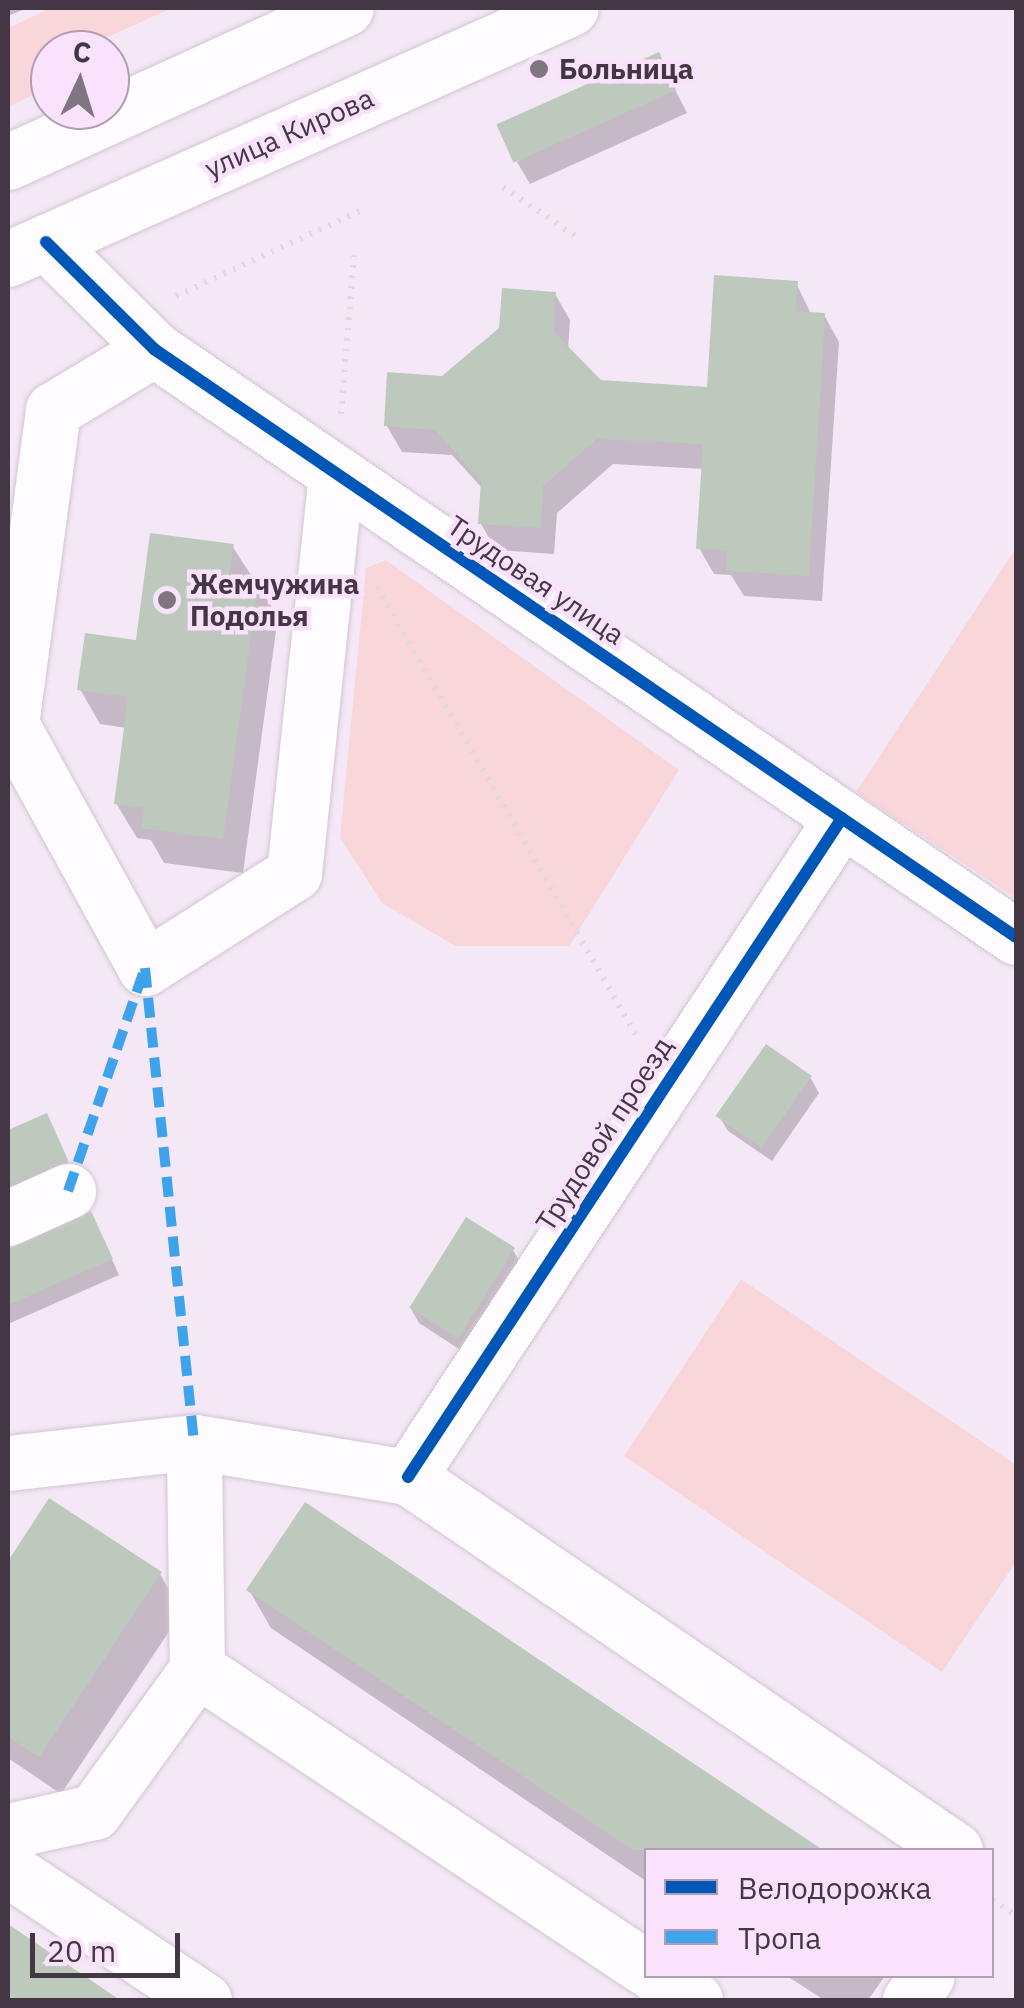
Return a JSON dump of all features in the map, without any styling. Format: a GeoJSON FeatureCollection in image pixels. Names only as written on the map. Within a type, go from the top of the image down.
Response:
{"type":"FeatureCollection","features":[{"type":"Feature","properties":{"kind":"street"},"geometry":{"type":"LineString","coordinates":[[8,162],[346,8]]}},
{"type":"Feature","properties":{"kind":"street","name":"улица Кирова"},"geometry":{"type":"LineString","coordinates":[[27,250],[571,8]]}},
{"type":"Feature","properties":{"kind":"street","name":"Трудовая улица"},"geometry":{"type":"LineString","coordinates":[[27,250],[353,485],[1016,937]]}},
{"type":"Feature","properties":{"kind":"street"},"geometry":{"type":"LineString","coordinates":[[140,334],[53,410],[11,724],[145,968],[294,872],[353,485]]}},
{"type":"Feature","properties":{"kind":"street","name":"Трудовой проезд"},"geometry":{"type":"LineString","coordinates":[[408,1477],[842,818]]}},
{"type":"Feature","properties":{"kind":"street"},"geometry":{"type":"LineString","coordinates":[[8,1218],[68,1191]]}},
{"type":"Feature","properties":{"kind":"street"},"geometry":{"type":"LineString","coordinates":[[8,1831],[94,1812],[197,1669],[194,1442]]}},
{"type":"Feature","properties":{"kind":"street"},"geometry":{"type":"LineString","coordinates":[[8,1463],[194,1442],[408,1477],[953,1848]]}},
{"type":"Feature","properties":{"kind":"street"},"geometry":{"type":"LineString","coordinates":[[197,1669],[644,1967]]}},
{"type":"Feature","properties":{"kind":"street"},"geometry":{"type":"LineString","coordinates":[[8,1869],[204,2000]]}},
{"type":"Feature","properties":{"kind":"street"},"geometry":{"type":"LineString","coordinates":[[660,1978],[695,2000]]}},
{"type":"Feature","properties":{"kind":"street"},"geometry":{"type":"LineString","coordinates":[[910,2000],[926,1978]]}},
{"type":"Feature","properties":{"kind":"path"},"geometry":{"type":"LineString","coordinates":[[503,187],[581,240]]}},
{"type":"Feature","properties":{"kind":"path"},"geometry":{"type":"LineString","coordinates":[[140,334],[360,211]]}},
{"type":"Feature","properties":{"kind":"path"},"geometry":{"type":"LineString","coordinates":[[354,256],[353,485],[366,568],[664,1087]]}},
{"type":"Feature","properties":{"kind":"path"},"geometry":{"type":"LineString","coordinates":[[994,1901],[1016,1914]]}},
{"type":"Feature","properties":{"kind":"shaded area"},"geometry":{"type":"Polygon","coordinates":[[[51,8],[172,8],[123,30],[30,30],[30,97],[8,107],[8,28],[51,8]]]}},
{"type":"Feature","properties":{"kind":"shaded area"},"geometry":{"type":"Polygon","coordinates":[[[1016,548],[1016,898],[856,792],[1016,548]]]}},
{"type":"Feature","properties":{"kind":"shaded area"},"geometry":{"type":"Polygon","coordinates":[[[386,560],[679,770],[569,946],[455,946],[382,903],[340,838],[366,568],[386,560]]]}},
{"type":"Feature","properties":{"kind":"shaded area"},"geometry":{"type":"Polygon","coordinates":[[[741,1279],[1016,1465],[1016,1562],[942,1672],[624,1456],[741,1279]]]}},
{"type":"Feature","properties":{"kind":"building"},"geometry":{"type":"Polygon","coordinates":[[[659,52],[676,90],[513,163],[496,124],[659,52]]]}},
{"type":"Feature","properties":{"kind":"building"},"geometry":{"type":"Polygon","coordinates":[[[714,275],[798,281],[796,311],[825,313],[809,576],[726,571],[727,550],[696,549],[703,444],[597,439],[543,486],[541,528],[478,524],[481,481],[435,430],[384,426],[387,372],[442,376],[499,328],[502,288],[556,292],[554,332],[601,380],[707,387],[714,275]]]}},
{"type":"Feature","properties":{"kind":"building"},"geometry":{"type":"Polygon","coordinates":[[[150,533],[234,544],[229,575],[259,578],[223,839],[141,828],[144,808],[114,804],[128,697],[77,690],[85,633],[136,640],[150,533]]]}},
{"type":"Feature","properties":{"kind":"building"},"geometry":{"type":"Polygon","coordinates":[[[766,1044],[812,1076],[761,1148],[716,1116],[766,1044]]]}},
{"type":"Feature","properties":{"kind":"building"},"geometry":{"type":"Polygon","coordinates":[[[47,1113],[68,1160],[8,1184],[8,1130],[47,1113]]]}},
{"type":"Feature","properties":{"kind":"building"},"geometry":{"type":"Polygon","coordinates":[[[91,1211],[113,1259],[8,1305],[8,1249],[91,1211]]]}},
{"type":"Feature","properties":{"kind":"building"},"geometry":{"type":"Polygon","coordinates":[[[466,1217],[515,1248],[458,1338],[409,1308],[466,1217]]]}},
{"type":"Feature","properties":{"kind":"building"},"geometry":{"type":"Polygon","coordinates":[[[49,1498],[162,1572],[39,1757],[8,1737],[8,1561],[49,1498]]]}},
{"type":"Feature","properties":{"kind":"building"},"geometry":{"type":"Polygon","coordinates":[[[305,1502],[820,1848],[633,1850],[246,1590],[305,1502]]]}},
{"type":"Feature","properties":{"kind":"building"},"geometry":{"type":"Polygon","coordinates":[[[8,1924],[120,2000],[8,2000],[8,1924]]]}},
{"type":"Feature","properties":{"kind":"marked path"},"geometry":{"type":"LineString","coordinates":[[68,1191],[145,968],[194,1442]]}},
{"type":"Feature","properties":{"kind":"cycle path"},"geometry":{"type":"LineString","coordinates":[[46,242],[154,349],[1016,937]]}},
{"type":"Feature","properties":{"kind":"cycle path"},"geometry":{"type":"LineString","coordinates":[[408,1477],[842,818]]}},
{"type":"Feature","properties":{"kind":"place","name":"Больница"},"geometry":{"type":"Point","coordinates":[539,69]}},
{"type":"Feature","properties":{"kind":"place","name":"Жемчужина Подолья"},"geometry":{"type":"Point","coordinates":[167,600]}}]}
